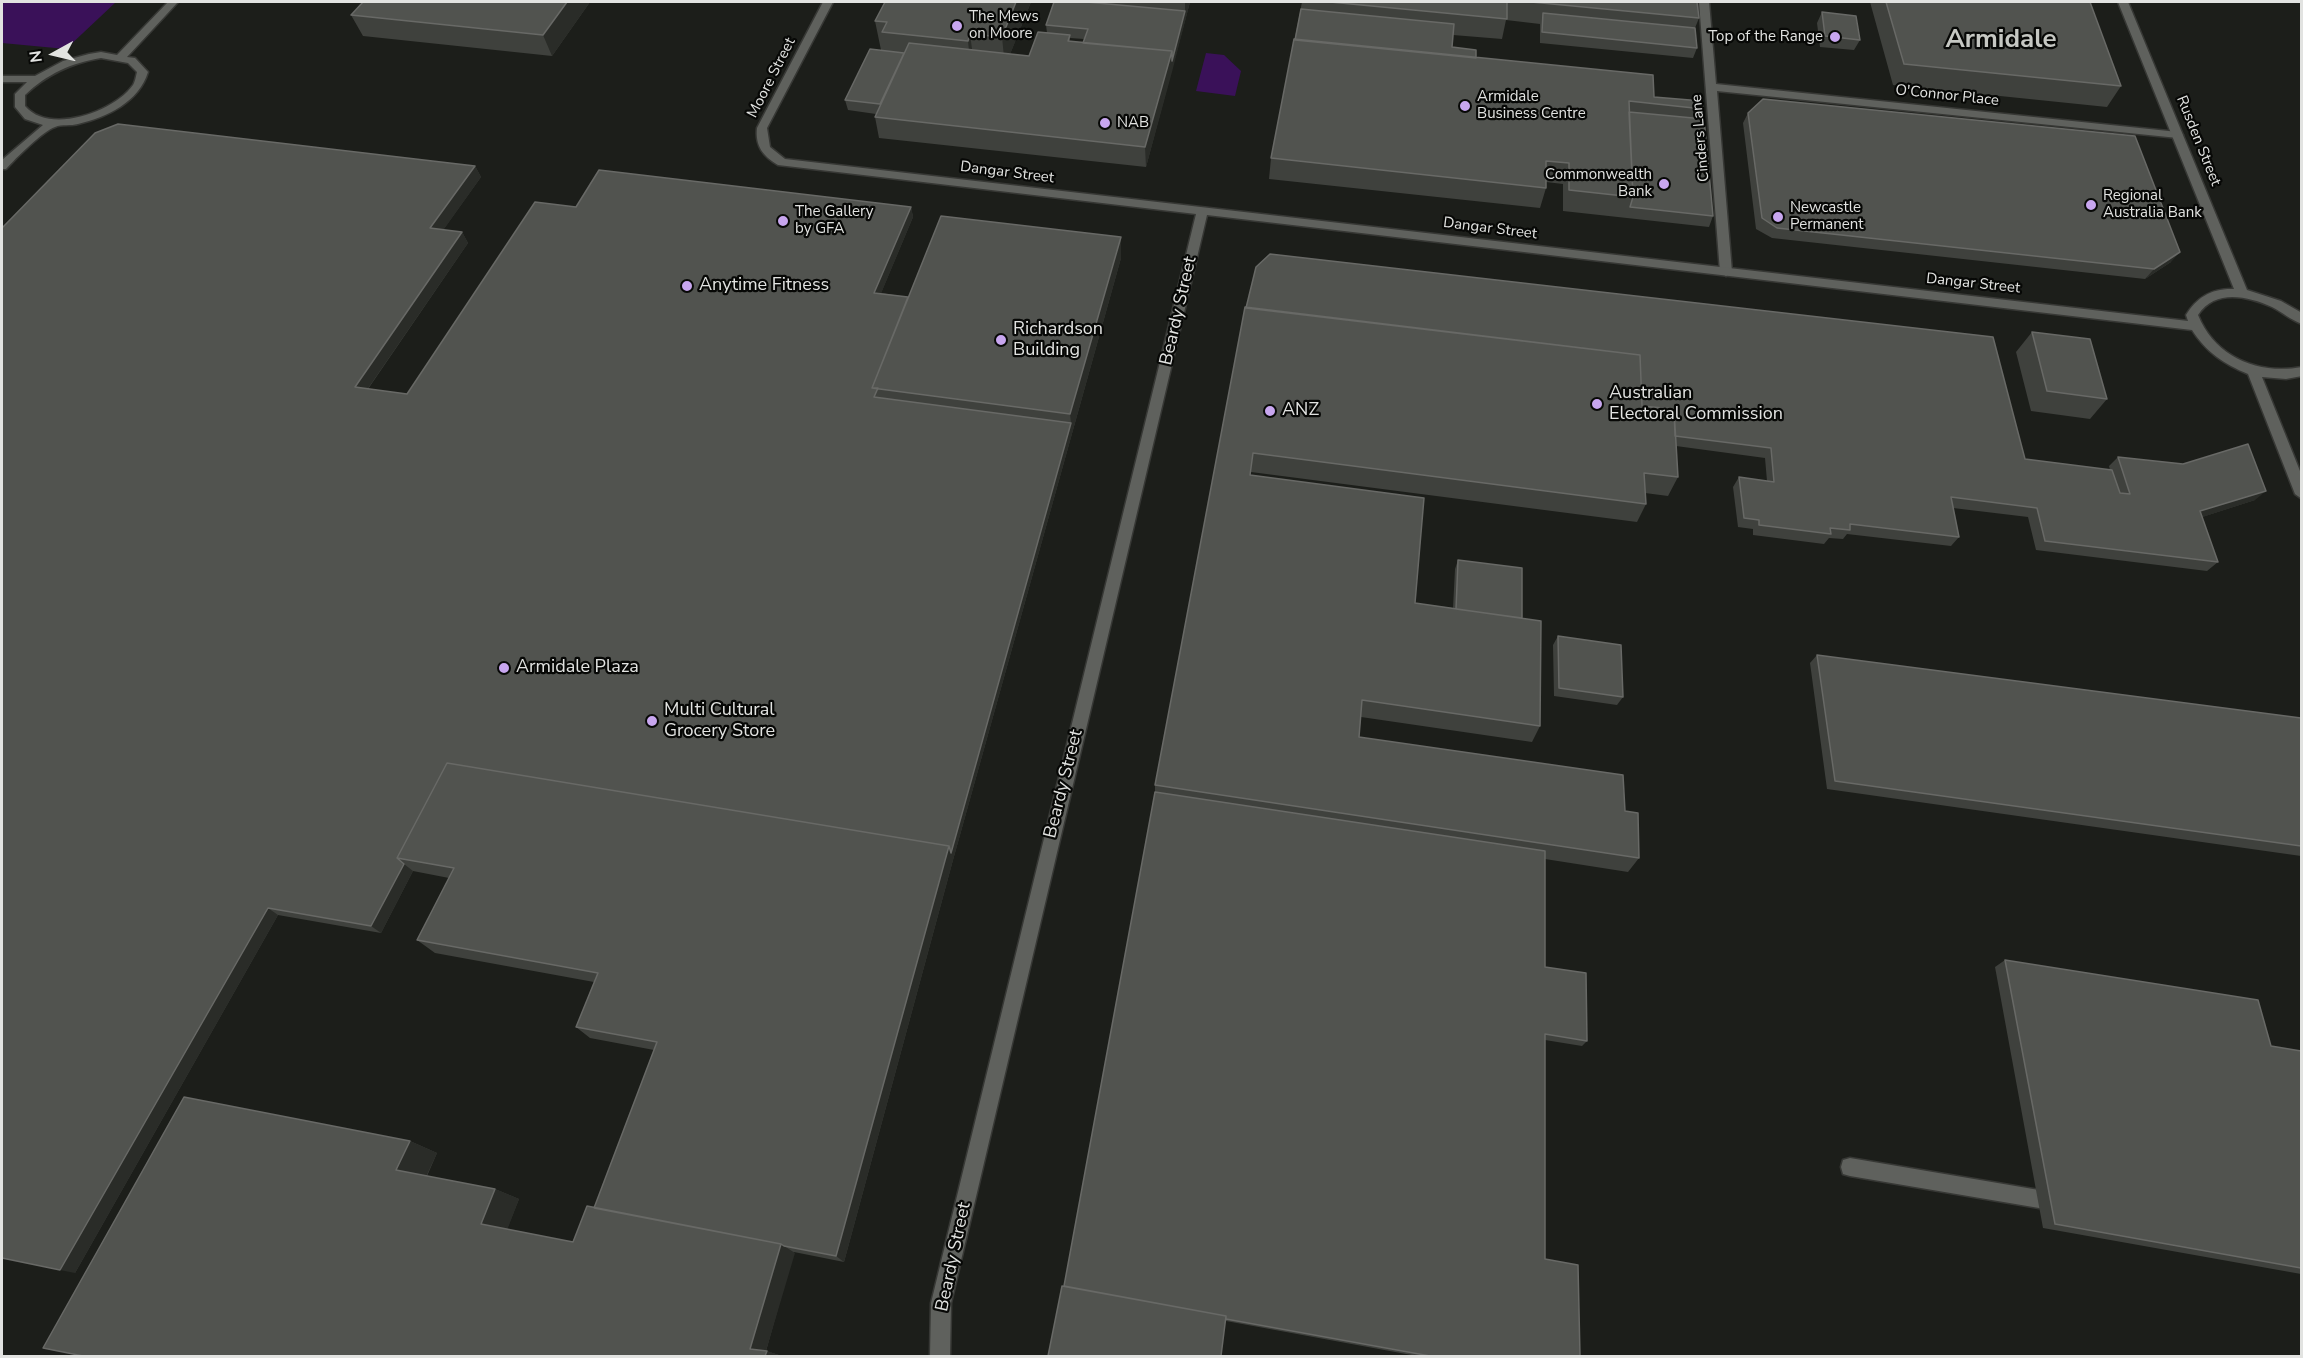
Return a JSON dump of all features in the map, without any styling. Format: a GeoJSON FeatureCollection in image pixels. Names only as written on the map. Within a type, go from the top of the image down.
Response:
{"type":"FeatureCollection","features":[{"type":"Feature","properties":{"kind":"street"},"geometry":{"type":"LineString","coordinates":[[122,56],[173,2]]}},
{"type":"Feature","properties":{"kind":"street","name":"Moore Street"},"geometry":{"type":"LineString","coordinates":[[782,162],[763,149],[760,141],[762,128],[828,2]]}},
{"type":"Feature","properties":{"kind":"street","name":"Cinders Lane"},"geometry":{"type":"LineString","coordinates":[[1704,2],[1726,272]]}},
{"type":"Feature","properties":{"kind":"street","name":"Rusden Street"},"geometry":{"type":"LineString","coordinates":[[2123,2],[2242,294]]}},
{"type":"Feature","properties":{"kind":"street"},"geometry":{"type":"LineString","coordinates":[[101,55],[122,56],[136,62],[142,71],[141,83],[116,107],[96,116],[73,122],[52,123],[30,118],[20,107],[20,94],[35,79],[54,67],[78,58],[101,55]]}},
{"type":"Feature","properties":{"kind":"street"},"geometry":{"type":"LineString","coordinates":[[2,79],[35,79]]}},
{"type":"Feature","properties":{"kind":"street","name":"O'Connor Place"},"geometry":{"type":"LineString","coordinates":[[1712,87],[2178,135]]}},
{"type":"Feature","properties":{"kind":"street"},"geometry":{"type":"LineString","coordinates":[[2,166],[19,148],[52,123]]}},
{"type":"Feature","properties":{"kind":"street","name":"Dangar Street"},"geometry":{"type":"LineString","coordinates":[[782,162],[1202,213],[2194,326]]}},
{"type":"Feature","properties":{"kind":"street","name":"Beardy Street"},"geometry":{"type":"LineString","coordinates":[[940,1356],[941,1303],[1202,213]]}},
{"type":"Feature","properties":{"kind":"street"},"geometry":{"type":"LineString","coordinates":[[2301,320],[2272,302],[2242,294],[2212,294],[2195,306],[2192,315],[2194,326],[2200,336],[2222,356],[2253,370],[2268,373],[2299,372],[2301,387]]}},
{"type":"Feature","properties":{"kind":"street"},"geometry":{"type":"LineString","coordinates":[[2253,370],[2301,494]]}},
{"type":"Feature","properties":{"kind":"street"},"geometry":{"type":"LineString","coordinates":[[1850,1167],[2039,1199]]}},
{"type":"Feature","properties":{"kind":"shaded area"},"geometry":{"type":"Polygon","coordinates":[[[2,2],[116,2],[66,49],[2,43],[2,2]]]}},
{"type":"Feature","properties":{"kind":"shaded area"},"geometry":{"type":"Polygon","coordinates":[[[1206,53],[1224,55],[1241,71],[1235,96],[1196,91],[1206,53]]]}},
{"type":"Feature","properties":{"kind":"building"},"geometry":{"type":"Polygon","coordinates":[[[363,2],[567,2],[543,35],[351,15],[363,2]]]}},
{"type":"Feature","properties":{"kind":"building"},"geometry":{"type":"Polygon","coordinates":[[[885,2],[1016,2],[1002,37],[970,34],[968,41],[882,32],[887,22],[875,21],[885,2]]]}},
{"type":"Feature","properties":{"kind":"building"},"geometry":{"type":"Polygon","coordinates":[[[1054,2],[1086,2],[1185,11],[1172,61],[1172,51],[1083,43],[1088,29],[1046,25],[1054,2]]]}},
{"type":"Feature","properties":{"kind":"building"},"geometry":{"type":"Polygon","coordinates":[[[1330,2],[1507,2],[1507,19],[1330,2]]]}},
{"type":"Feature","properties":{"kind":"building"},"geometry":{"type":"Polygon","coordinates":[[[1531,2],[1697,2],[1699,18],[1531,2]]]}},
{"type":"Feature","properties":{"kind":"building"},"geometry":{"type":"Polygon","coordinates":[[[1886,2],[2090,2],[2121,86],[1904,64],[1886,2]]]}},
{"type":"Feature","properties":{"kind":"building"},"geometry":{"type":"Polygon","coordinates":[[[1301,9],[1454,24],[1452,47],[1476,50],[1476,58],[1295,40],[1301,9]]]}},
{"type":"Feature","properties":{"kind":"building"},"geometry":{"type":"Polygon","coordinates":[[[1822,12],[1856,16],[1860,40],[1825,36],[1822,12]]]}},
{"type":"Feature","properties":{"kind":"building"},"geometry":{"type":"Polygon","coordinates":[[[1543,13],[1695,28],[1697,48],[1542,32],[1543,13]]]}},
{"type":"Feature","properties":{"kind":"building"},"geometry":{"type":"Polygon","coordinates":[[[1038,32],[1070,35],[1068,41],[1172,51],[1145,147],[875,117],[909,43],[1029,56],[1038,32]]]}},
{"type":"Feature","properties":{"kind":"building"},"geometry":{"type":"Polygon","coordinates":[[[1294,39],[1653,75],[1654,97],[1702,101],[1703,109],[1629,101],[1633,197],[1569,190],[1569,163],[1546,161],[1546,188],[1271,158],[1294,39]]]}},
{"type":"Feature","properties":{"kind":"building"},"geometry":{"type":"Polygon","coordinates":[[[870,49],[904,53],[880,104],[845,100],[870,49]]]}},
{"type":"Feature","properties":{"kind":"building"},"geometry":{"type":"Polygon","coordinates":[[[1763,99],[2135,136],[2180,252],[2154,269],[1777,228],[1762,218],[1748,113],[1763,99]]]}},
{"type":"Feature","properties":{"kind":"building","name":"Commonwealth Bank"},"geometry":{"type":"Polygon","coordinates":[[[1629,112],[1704,119],[1713,216],[1630,207],[1633,197],[1629,112]]]}},
{"type":"Feature","properties":{"kind":"building","name":"Armidale Plaza"},"geometry":{"type":"Polygon","coordinates":[[[118,124],[475,166],[430,228],[462,232],[355,387],[407,394],[535,202],[576,207],[599,170],[911,207],[874,293],[908,297],[872,388],[878,388],[874,397],[1071,423],[951,853],[949,846],[447,763],[397,858],[404,864],[371,926],[268,908],[60,1270],[2,1258],[2,228],[95,133],[118,124]]]}},
{"type":"Feature","properties":{"kind":"building","name":"Richardson Building"},"geometry":{"type":"Polygon","coordinates":[[[941,216],[1121,237],[1070,414],[872,388],[941,216]]]}},
{"type":"Feature","properties":{"kind":"building"},"geometry":{"type":"Polygon","coordinates":[[[1270,254],[1993,337],[2025,459],[2112,470],[2120,493],[2130,494],[2118,457],[2183,464],[2248,444],[2266,491],[2200,511],[2218,562],[2045,541],[2037,508],[1951,497],[1959,537],[1850,524],[1850,530],[1830,528],[1831,534],[1759,525],[1759,520],[1744,518],[1739,477],[1774,482],[1771,448],[1675,436],[1674,409],[1642,406],[1640,355],[1246,308],[1256,267],[1270,254]]]}},
{"type":"Feature","properties":{"kind":"building"},"geometry":{"type":"Polygon","coordinates":[[[1245,307],[1640,355],[1642,406],[1674,409],[1678,477],[1644,473],[1646,504],[1253,453],[1250,475],[1424,498],[1415,603],[1541,621],[1540,726],[1362,700],[1359,737],[1623,775],[1625,811],[1638,813],[1639,858],[1155,785],[1245,307]]]}},
{"type":"Feature","properties":{"kind":"building"},"geometry":{"type":"Polygon","coordinates":[[[2032,332],[2090,339],[2107,399],[2047,391],[2032,332]]]}},
{"type":"Feature","properties":{"kind":"building"},"geometry":{"type":"Polygon","coordinates":[[[1458,560],[1522,568],[1522,618],[1456,609],[1458,560]]]}},
{"type":"Feature","properties":{"kind":"building"},"geometry":{"type":"Polygon","coordinates":[[[1558,636],[1621,645],[1623,697],[1559,688],[1558,636]]]}},
{"type":"Feature","properties":{"kind":"building"},"geometry":{"type":"Polygon","coordinates":[[[1817,655],[2301,718],[2301,846],[1835,781],[1817,655]]]}},
{"type":"Feature","properties":{"kind":"building"},"geometry":{"type":"Polygon","coordinates":[[[447,763],[949,846],[836,1256],[594,1208],[657,1042],[576,1027],[598,973],[417,940],[454,868],[397,858],[447,763]]]}},
{"type":"Feature","properties":{"kind":"building"},"geometry":{"type":"Polygon","coordinates":[[[1155,792],[1545,851],[1545,967],[1586,973],[1587,1041],[1545,1034],[1545,1259],[1578,1265],[1580,1356],[1430,1356],[1226,1319],[1226,1316],[1064,1286],[1155,792]]]}},
{"type":"Feature","properties":{"kind":"building"},"geometry":{"type":"Polygon","coordinates":[[[2005,960],[2258,1000],[2271,1046],[2301,1051],[2301,1268],[2055,1224],[2005,960]]]}},
{"type":"Feature","properties":{"kind":"building"},"geometry":{"type":"Polygon","coordinates":[[[184,1097],[410,1141],[396,1170],[495,1189],[481,1224],[573,1242],[587,1206],[781,1244],[750,1349],[767,1351],[765,1356],[83,1356],[43,1348],[184,1097]]]}},
{"type":"Feature","properties":{"kind":"building"},"geometry":{"type":"Polygon","coordinates":[[[1062,1286],[1226,1316],[1221,1356],[1048,1356],[1062,1286]]]}},
{"type":"Feature","properties":{"kind":"place","name":"The Mews on Moore"},"geometry":{"type":"Point","coordinates":[957,26]}},
{"type":"Feature","properties":{"kind":"place","name":"Top of the Range"},"geometry":{"type":"Point","coordinates":[1835,37]}},
{"type":"Feature","properties":{"kind":"place","name":"Armidale Business Centre"},"geometry":{"type":"Point","coordinates":[1465,106]}},
{"type":"Feature","properties":{"kind":"place","name":"NAB"},"geometry":{"type":"Point","coordinates":[1105,123]}},
{"type":"Feature","properties":{"kind":"place","name":"Commonwealth Bank"},"geometry":{"type":"Point","coordinates":[1664,184]}},
{"type":"Feature","properties":{"kind":"place","name":"Regional Australia Bank"},"geometry":{"type":"Point","coordinates":[2091,205]}},
{"type":"Feature","properties":{"kind":"place","name":"Newcastle Permanent"},"geometry":{"type":"Point","coordinates":[1778,217]}},
{"type":"Feature","properties":{"kind":"place","name":"The Gallery by GFA"},"geometry":{"type":"Point","coordinates":[783,221]}},
{"type":"Feature","properties":{"kind":"place","name":"Anytime Fitness"},"geometry":{"type":"Point","coordinates":[687,286]}},
{"type":"Feature","properties":{"kind":"place","name":"Richardson Building"},"geometry":{"type":"Point","coordinates":[1001,340]}},
{"type":"Feature","properties":{"kind":"place","name":"Australian Electoral Commission"},"geometry":{"type":"Point","coordinates":[1597,404]}},
{"type":"Feature","properties":{"kind":"place","name":"ANZ"},"geometry":{"type":"Point","coordinates":[1270,411]}},
{"type":"Feature","properties":{"kind":"place","name":"Armidale Plaza"},"geometry":{"type":"Point","coordinates":[504,668]}},
{"type":"Feature","properties":{"kind":"place","name":"Multi Cultural Grocery Store"},"geometry":{"type":"Point","coordinates":[652,721]}},
{"type":"Feature","properties":{"kind":"district","name":"Armidale"},"geometry":{"type":"Point","coordinates":[2001,41]}}]}
